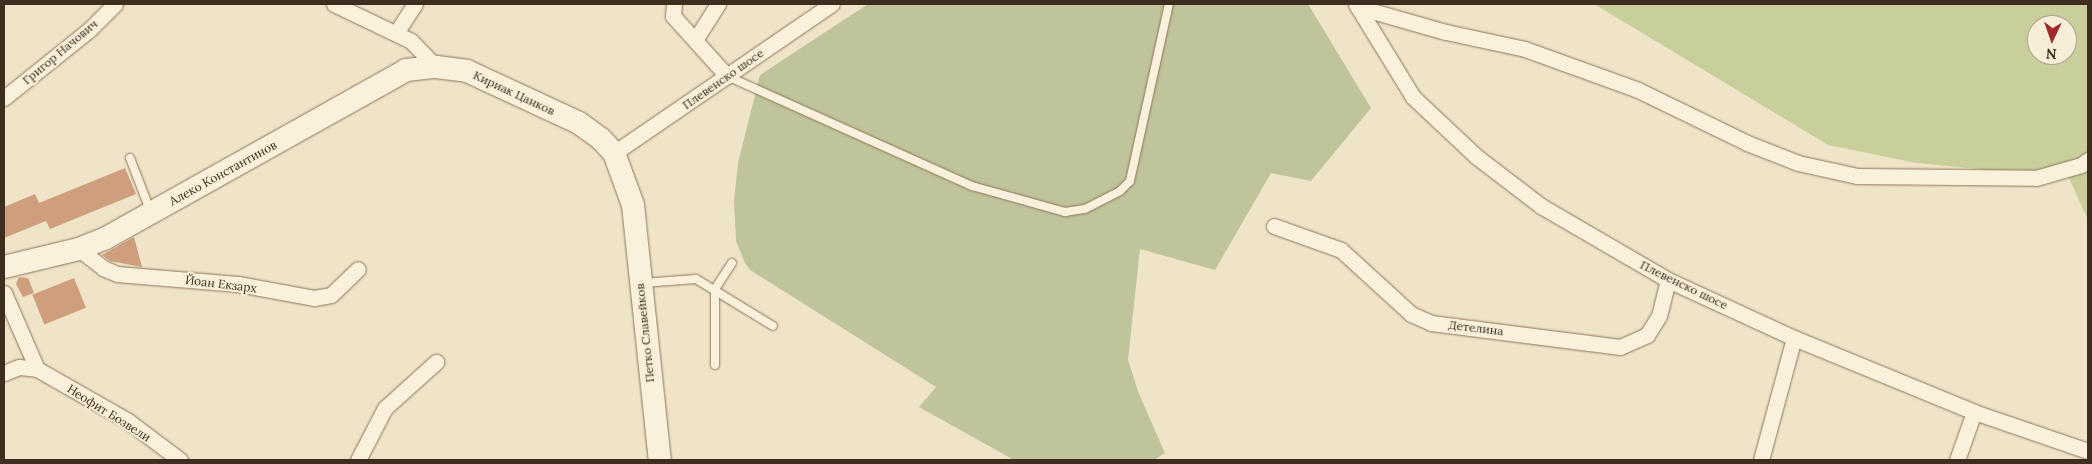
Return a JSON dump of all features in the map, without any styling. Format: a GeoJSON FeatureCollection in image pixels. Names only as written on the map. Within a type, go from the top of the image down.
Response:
{"type":"FeatureCollection","features":[{"type":"Feature","properties":{"kind":"street","name":"Григор Начович"},"geometry":{"type":"LineString","coordinates":[[4,98],[89,30],[115,4]]}},
{"type":"Feature","properties":{"kind":"street"},"geometry":{"type":"LineString","coordinates":[[334,4],[364,10],[396,33],[411,41],[436,66]]}},
{"type":"Feature","properties":{"kind":"street"},"geometry":{"type":"LineString","coordinates":[[396,33],[414,4]]}},
{"type":"Feature","properties":{"kind":"street"},"geometry":{"type":"LineString","coordinates":[[674,4],[673,16],[727,76]]}},
{"type":"Feature","properties":{"kind":"street"},"geometry":{"type":"LineString","coordinates":[[695,40],[718,4]]}},
{"type":"Feature","properties":{"kind":"street","name":"Плевенско шосе"},"geometry":{"type":"LineString","coordinates":[[614,153],[832,4]]}},
{"type":"Feature","properties":{"kind":"street","name":"Плевенско шосе"},"geometry":{"type":"LineString","coordinates":[[1357,5],[1446,32],[1525,49],[1638,90],[1747,143],[1798,163],[1857,176],[2036,178],[2081,165],[2088,160]]}},
{"type":"Feature","properties":{"kind":"street","name":"Плевенско шосе"},"geometry":{"type":"LineString","coordinates":[[1357,5],[1390,64],[1413,97],[1442,127],[1542,206],[1668,280],[1794,338],[1974,412],[2088,450]]}},
{"type":"Feature","properties":{"kind":"street","name":"Кириак Цанков"},"geometry":{"type":"LineString","coordinates":[[436,66],[467,71],[579,124],[601,138],[614,153],[633,205]]}},
{"type":"Feature","properties":{"kind":"street","name":"Алеко Константинов"},"geometry":{"type":"LineString","coordinates":[[4,267],[79,249],[151,213],[406,70],[436,66]]}},
{"type":"Feature","properties":{"kind":"street","name":"Петко Славейков"},"geometry":{"type":"LineString","coordinates":[[633,205],[660,460]]}},
{"type":"Feature","properties":{"kind":"street","name":"Детелина"},"geometry":{"type":"LineString","coordinates":[[1274,226],[1341,250],[1411,314],[1431,323],[1620,347],[1646,335],[1659,316],[1668,280]]}},
{"type":"Feature","properties":{"kind":"street","name":"Йоан Екзарх"},"geometry":{"type":"LineString","coordinates":[[79,249],[103,268],[117,274],[238,284],[314,298],[332,295],[358,269]]}},
{"type":"Feature","properties":{"kind":"street"},"geometry":{"type":"LineString","coordinates":[[4,292],[36,368],[20,367],[4,373]]}},
{"type":"Feature","properties":{"kind":"street"},"geometry":{"type":"LineString","coordinates":[[1761,460],[1794,338]]}},
{"type":"Feature","properties":{"kind":"street"},"geometry":{"type":"LineString","coordinates":[[358,460],[384,408],[436,362]]}},
{"type":"Feature","properties":{"kind":"street","name":"Неофит Бозвели"},"geometry":{"type":"LineString","coordinates":[[36,368],[128,421],[180,460]]}},
{"type":"Feature","properties":{"kind":"street"},"geometry":{"type":"LineString","coordinates":[[1957,460],[1974,412]]}},
{"type":"Feature","properties":{"kind":"lane"},"geometry":{"type":"LineString","coordinates":[[727,76],[972,186],[1065,212],[1085,208],[1120,191],[1130,181],[1169,4]]}},
{"type":"Feature","properties":{"kind":"lane"},"geometry":{"type":"LineString","coordinates":[[130,158],[151,213]]}},
{"type":"Feature","properties":{"kind":"lane"},"geometry":{"type":"LineString","coordinates":[[715,365],[714,289],[732,263]]}},
{"type":"Feature","properties":{"kind":"lane"},"geometry":{"type":"LineString","coordinates":[[640,284],[696,279],[773,326]]}},
{"type":"Feature","properties":{"kind":"green space"},"geometry":{"type":"Polygon","coordinates":[[[868,4],[1308,4],[1371,108],[1311,181],[1271,173],[1215,270],[1140,249],[1128,360],[1139,394],[1165,453],[1154,460],[1014,460],[919,407],[936,387],[750,270],[745,263],[736,241],[734,200],[738,163],[760,75],[868,4]]]}},
{"type":"Feature","properties":{"kind":"green space"},"geometry":{"type":"Polygon","coordinates":[[[1594,4],[2088,4],[2088,220],[2069,178],[1917,163],[1828,145],[1594,4]]]}},
{"type":"Feature","properties":{"kind":"building"},"geometry":{"type":"Polygon","coordinates":[[[125,168],[136,194],[50,229],[46,221],[4,238],[4,207],[35,194],[39,203],[125,168]]]}},
{"type":"Feature","properties":{"kind":"building"},"geometry":{"type":"Polygon","coordinates":[[[134,237],[142,267],[110,261],[102,255],[134,237]]]}},
{"type":"Feature","properties":{"kind":"building"},"geometry":{"type":"Polygon","coordinates":[[[19,277],[28,278],[34,293],[23,297],[16,284],[19,277]]]}},
{"type":"Feature","properties":{"kind":"building"},"geometry":{"type":"Polygon","coordinates":[[[74,278],[86,308],[44,325],[32,295],[74,278]]]}}]}
